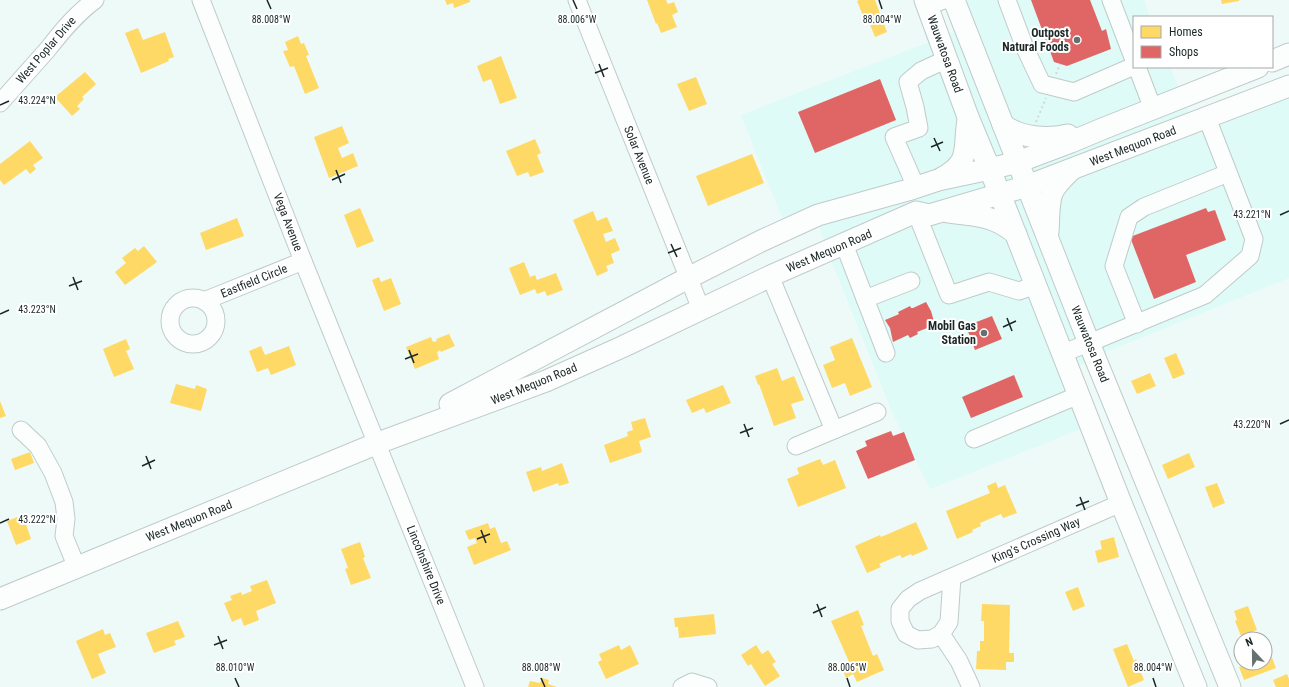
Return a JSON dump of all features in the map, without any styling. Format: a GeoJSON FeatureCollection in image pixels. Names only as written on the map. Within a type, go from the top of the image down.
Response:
{"type":"FeatureCollection","features":[{"type":"Feature","properties":{"kind":"main road","name":"Wauwatosa Road"},"geometry":{"type":"LineString","coordinates":[[954,0],[1003,125],[1016,234],[1121,503],[1196,687]]}},
{"type":"Feature","properties":{"kind":"main road","name":"Wauwatosa Road"},"geometry":{"type":"LineString","coordinates":[[932,2],[939,39],[968,117],[1048,238],[1089,343],[1230,687]]}},
{"type":"Feature","properties":{"kind":"main road"},"geometry":{"type":"LineString","coordinates":[[939,39],[968,86],[994,148],[1009,177],[1062,304],[1089,343]]}},
{"type":"Feature","properties":{"kind":"main road"},"geometry":{"type":"LineString","coordinates":[[1273,61],[1289,54]]}},
{"type":"Feature","properties":{"kind":"main road","name":"West Mequon Road"},"geometry":{"type":"LineString","coordinates":[[0,600],[378,443],[546,381],[622,347],[770,276],[916,212],[929,215],[944,211],[1071,142],[1102,128],[1255,68]]}},
{"type":"Feature","properties":{"kind":"main road","name":"West Mequon Road"},"geometry":{"type":"LineString","coordinates":[[378,443],[688,278],[761,241],[818,215],[912,189],[938,180],[1009,177],[1071,170],[1289,86]]}},
{"type":"Feature","properties":{"kind":"main road"},"geometry":{"type":"LineString","coordinates":[[912,189],[916,212],[930,204],[1086,149],[1123,133],[1150,110]]}},
{"type":"Feature","properties":{"kind":"main road"},"geometry":{"type":"LineString","coordinates":[[938,180],[950,174],[961,164],[965,153],[968,117]]}},
{"type":"Feature","properties":{"kind":"main road"},"geometry":{"type":"LineString","coordinates":[[1003,125],[1018,133],[1046,139],[1102,128]]}},
{"type":"Feature","properties":{"kind":"main road"},"geometry":{"type":"LineString","coordinates":[[1048,238],[1052,193],[1071,170]]}},
{"type":"Feature","properties":{"kind":"main road"},"geometry":{"type":"LineString","coordinates":[[944,211],[999,221],[1016,234]]}},
{"type":"Feature","properties":{"kind":"street","name":"West Poplar Drive"},"geometry":{"type":"LineString","coordinates":[[0,103],[62,30],[83,9],[95,0]]}},
{"type":"Feature","properties":{"kind":"street","name":"Vega Avenue"},"geometry":{"type":"LineString","coordinates":[[201,0],[303,261],[378,443]]}},
{"type":"Feature","properties":{"kind":"street","name":"Solar Avenue"},"geometry":{"type":"LineString","coordinates":[[577,0],[701,309]]}},
{"type":"Feature","properties":{"kind":"street"},"geometry":{"type":"LineString","coordinates":[[1007,0],[1025,48],[1042,84],[1074,92],[1133,68]]}},
{"type":"Feature","properties":{"kind":"street"},"geometry":{"type":"LineString","coordinates":[[1111,0],[1133,57]]}},
{"type":"Feature","properties":{"kind":"street"},"geometry":{"type":"LineString","coordinates":[[912,189],[894,137],[919,128],[908,82],[921,71],[947,59]]}},
{"type":"Feature","properties":{"kind":"street"},"geometry":{"type":"LineString","coordinates":[[1135,68],[1150,110]]}},
{"type":"Feature","properties":{"kind":"street"},"geometry":{"type":"LineString","coordinates":[[1063,353],[1205,295],[1250,256],[1254,239],[1207,118]]}},
{"type":"Feature","properties":{"kind":"street"},"geometry":{"type":"LineString","coordinates":[[1136,324],[1114,266],[1129,217],[1144,207],[1228,173]]}},
{"type":"Feature","properties":{"kind":"street"},"geometry":{"type":"LineString","coordinates":[[916,212],[949,295],[989,282],[1019,291],[1036,285]]}},
{"type":"Feature","properties":{"kind":"street"},"geometry":{"type":"LineString","coordinates":[[844,244],[886,354]]}},
{"type":"Feature","properties":{"kind":"street","name":"Eastfield Circle"},"geometry":{"type":"LineString","coordinates":[[204,300],[303,261]]}},
{"type":"Feature","properties":{"kind":"street"},"geometry":{"type":"LineString","coordinates":[[770,276],[834,430]]}},
{"type":"Feature","properties":{"kind":"street"},"geometry":{"type":"LineString","coordinates":[[865,299],[911,281]]}},
{"type":"Feature","properties":{"kind":"street"},"geometry":{"type":"LineString","coordinates":[[974,439],[1079,395]]}},
{"type":"Feature","properties":{"kind":"street"},"geometry":{"type":"LineString","coordinates":[[796,446],[877,412]]}},
{"type":"Feature","properties":{"kind":"street"},"geometry":{"type":"LineString","coordinates":[[21,430],[38,446],[54,473],[64,502],[66,519],[64,536],[77,568]]}},
{"type":"Feature","properties":{"kind":"street","name":"Lincolnshire Drive"},"geometry":{"type":"LineString","coordinates":[[378,443],[475,687]]}},
{"type":"Feature","properties":{"kind":"street","name":"King's Crossing Way"},"geometry":{"type":"LineString","coordinates":[[941,634],[932,639],[918,640],[906,634],[900,621],[900,609],[908,598],[920,591],[1121,503]]}},
{"type":"Feature","properties":{"kind":"street"},"geometry":{"type":"LineString","coordinates":[[952,577],[949,622],[941,634],[958,661],[971,687]]}},
{"type":"Feature","properties":{"kind":"street"},"geometry":{"type":"LineString","coordinates":[[682,687],[692,682],[708,687]]}},
{"type":"Feature","properties":{"kind":"path"},"geometry":{"type":"LineString","coordinates":[[1034,126],[1051,86]]}},
{"type":"Feature","properties":{"kind":"shaded area"},"geometry":{"type":"Polygon","coordinates":[[[962,0],[1144,0],[1150,16],[1133,16],[1133,68],[1170,68],[1198,134],[1289,98],[1289,278],[1106,352],[1059,376],[1081,429],[930,489],[893,414],[830,258],[813,211],[784,223],[741,115],[973,25],[962,0]]]}},
{"type":"Feature","properties":{"kind":"building: Homes"},"geometry":{"type":"Polygon","coordinates":[[[445,0],[470,0],[470,2],[454,8],[453,3],[447,5],[445,0]]]}},
{"type":"Feature","properties":{"kind":"building: Homes"},"geometry":{"type":"Polygon","coordinates":[[[647,0],[666,0],[668,4],[674,2],[678,12],[672,15],[677,27],[661,33],[647,0]]]}},
{"type":"Feature","properties":{"kind":"building: Homes"},"geometry":{"type":"Polygon","coordinates":[[[875,0],[887,32],[875,37],[869,22],[866,23],[857,1],[875,0]]]}},
{"type":"Feature","properties":{"kind":"building: Homes"},"geometry":{"type":"Polygon","coordinates":[[[1221,0],[1239,0],[1239,1],[1222,4],[1221,0]]]}},
{"type":"Feature","properties":{"kind":"building: Homes"},"geometry":{"type":"Polygon","coordinates":[[[138,28],[143,40],[165,32],[174,57],[168,59],[169,61],[141,73],[125,33],[138,28]]]}},
{"type":"Feature","properties":{"kind":"building: Homes"},"geometry":{"type":"Polygon","coordinates":[[[298,36],[301,44],[304,43],[309,55],[306,56],[319,88],[305,94],[294,66],[290,67],[283,51],[288,50],[285,42],[298,36]]]}},
{"type":"Feature","properties":{"kind":"building: Homes"},"geometry":{"type":"Polygon","coordinates":[[[501,56],[517,98],[500,104],[491,79],[483,82],[477,66],[501,56]]]}},
{"type":"Feature","properties":{"kind":"building: Homes"},"geometry":{"type":"Polygon","coordinates":[[[85,72],[96,84],[82,97],[84,99],[77,106],[80,109],[72,116],[55,97],[85,72]]]}},
{"type":"Feature","properties":{"kind":"building: Homes"},"geometry":{"type":"Polygon","coordinates":[[[696,77],[707,104],[689,111],[677,84],[696,77]]]}},
{"type":"Feature","properties":{"kind":"building: Homes"},"geometry":{"type":"Polygon","coordinates":[[[342,126],[349,143],[338,148],[342,158],[353,153],[358,166],[329,178],[314,137],[342,126]]]}},
{"type":"Feature","properties":{"kind":"building: Homes"},"geometry":{"type":"Polygon","coordinates":[[[535,139],[541,153],[537,155],[544,172],[530,177],[528,172],[517,176],[506,151],[535,139]]]}},
{"type":"Feature","properties":{"kind":"building: Homes"},"geometry":{"type":"Polygon","coordinates":[[[30,141],[43,158],[33,165],[36,169],[30,174],[26,169],[4,185],[0,180],[0,164],[30,141]]]}},
{"type":"Feature","properties":{"kind":"building: Homes"},"geometry":{"type":"Polygon","coordinates":[[[752,154],[764,183],[708,206],[696,176],[752,154]]]}},
{"type":"Feature","properties":{"kind":"building: Homes"},"geometry":{"type":"Polygon","coordinates":[[[360,208],[374,241],[357,248],[344,215],[360,208]]]}},
{"type":"Feature","properties":{"kind":"building: Homes"},"geometry":{"type":"Polygon","coordinates":[[[593,211],[597,221],[607,217],[613,231],[603,234],[606,242],[615,238],[620,250],[611,254],[614,263],[606,266],[608,271],[597,276],[573,220],[593,211]]]}},
{"type":"Feature","properties":{"kind":"building: Homes"},"geometry":{"type":"Polygon","coordinates":[[[237,218],[244,236],[206,250],[200,233],[237,218]]]}},
{"type":"Feature","properties":{"kind":"building: Homes"},"geometry":{"type":"Polygon","coordinates":[[[144,246],[157,262],[125,285],[115,272],[126,263],[122,258],[135,248],[138,251],[144,246]]]}},
{"type":"Feature","properties":{"kind":"building: Homes"},"geometry":{"type":"Polygon","coordinates":[[[524,262],[530,277],[535,275],[537,280],[556,273],[563,290],[547,296],[545,291],[537,294],[535,289],[520,295],[509,268],[524,262]]]}},
{"type":"Feature","properties":{"kind":"building: Homes"},"geometry":{"type":"Polygon","coordinates":[[[379,277],[381,282],[391,278],[401,304],[384,311],[372,280],[379,277]]]}},
{"type":"Feature","properties":{"kind":"building: Homes"},"geometry":{"type":"Polygon","coordinates":[[[449,334],[455,346],[441,352],[440,350],[437,352],[439,359],[415,369],[406,347],[431,337],[433,342],[437,341],[436,339],[449,334]]]}},
{"type":"Feature","properties":{"kind":"building: Homes"},"geometry":{"type":"Polygon","coordinates":[[[852,338],[872,387],[850,396],[845,383],[832,388],[823,365],[835,360],[830,347],[852,338]]]}},
{"type":"Feature","properties":{"kind":"building: Homes"},"geometry":{"type":"Polygon","coordinates":[[[126,339],[130,349],[126,351],[134,369],[114,377],[103,349],[126,339]]]}},
{"type":"Feature","properties":{"kind":"building: Homes"},"geometry":{"type":"Polygon","coordinates":[[[261,346],[265,355],[289,346],[296,365],[271,375],[268,368],[257,372],[249,351],[261,346]]]}},
{"type":"Feature","properties":{"kind":"building: Homes"},"geometry":{"type":"Polygon","coordinates":[[[1176,353],[1185,374],[1173,379],[1164,358],[1176,353]]]}},
{"type":"Feature","properties":{"kind":"building: Homes"},"geometry":{"type":"Polygon","coordinates":[[[777,368],[782,381],[794,376],[804,400],[791,404],[796,418],[774,426],[755,376],[777,368]]]}},
{"type":"Feature","properties":{"kind":"building: Homes"},"geometry":{"type":"Polygon","coordinates":[[[1150,373],[1156,386],[1137,394],[1131,381],[1150,373]]]}},
{"type":"Feature","properties":{"kind":"building: Homes"},"geometry":{"type":"Polygon","coordinates":[[[176,384],[195,389],[196,385],[207,389],[201,411],[170,403],[176,384]]]}},
{"type":"Feature","properties":{"kind":"building: Homes"},"geometry":{"type":"Polygon","coordinates":[[[723,385],[731,403],[706,413],[704,408],[692,413],[686,400],[723,385]]]}},
{"type":"Feature","properties":{"kind":"building: Homes"},"geometry":{"type":"Polygon","coordinates":[[[0,401],[6,416],[0,418],[0,401]]]}},
{"type":"Feature","properties":{"kind":"building: Homes"},"geometry":{"type":"Polygon","coordinates":[[[645,418],[651,437],[639,441],[642,452],[610,463],[604,445],[628,436],[627,432],[633,430],[631,422],[645,418]]]}},
{"type":"Feature","properties":{"kind":"building: Homes"},"geometry":{"type":"Polygon","coordinates":[[[30,452],[34,463],[15,470],[11,459],[30,452]]]}},
{"type":"Feature","properties":{"kind":"building: Homes"},"geometry":{"type":"Polygon","coordinates":[[[1189,453],[1195,467],[1168,479],[1162,465],[1189,453]]]}},
{"type":"Feature","properties":{"kind":"building: Homes"},"geometry":{"type":"Polygon","coordinates":[[[820,459],[823,465],[835,460],[846,488],[798,507],[787,479],[799,474],[797,468],[820,459]]]}},
{"type":"Feature","properties":{"kind":"building: Homes"},"geometry":{"type":"Polygon","coordinates":[[[562,463],[569,483],[559,486],[558,483],[533,492],[526,472],[541,467],[542,471],[562,463]]]}},
{"type":"Feature","properties":{"kind":"building: Homes"},"geometry":{"type":"Polygon","coordinates":[[[996,482],[998,488],[1005,485],[1017,513],[1003,518],[1001,514],[980,523],[981,526],[972,530],[973,532],[957,539],[946,511],[990,493],[987,486],[996,482]]]}},
{"type":"Feature","properties":{"kind":"building: Homes"},"geometry":{"type":"Polygon","coordinates":[[[1217,483],[1225,503],[1213,508],[1205,487],[1217,483]]]}},
{"type":"Feature","properties":{"kind":"building: Homes"},"geometry":{"type":"Polygon","coordinates":[[[23,515],[31,539],[16,545],[7,521],[23,515]]]}},
{"type":"Feature","properties":{"kind":"building: Homes"},"geometry":{"type":"Polygon","coordinates":[[[916,522],[928,549],[912,556],[911,554],[902,558],[900,555],[879,564],[881,567],[867,573],[855,546],[916,522]]]}},
{"type":"Feature","properties":{"kind":"building: Homes"},"geometry":{"type":"Polygon","coordinates":[[[488,523],[490,529],[495,527],[501,543],[507,541],[511,550],[474,565],[467,547],[477,543],[475,538],[469,540],[465,531],[488,523]]]}},
{"type":"Feature","properties":{"kind":"building: Homes"},"geometry":{"type":"Polygon","coordinates":[[[1114,537],[1119,557],[1098,563],[1095,551],[1102,549],[1100,541],[1114,537]]]}},
{"type":"Feature","properties":{"kind":"building: Homes"},"geometry":{"type":"Polygon","coordinates":[[[360,542],[365,557],[363,558],[371,578],[351,585],[345,569],[348,568],[341,549],[360,542]]]}},
{"type":"Feature","properties":{"kind":"building: Homes"},"geometry":{"type":"Polygon","coordinates":[[[267,580],[276,603],[256,611],[259,620],[244,626],[241,618],[232,622],[224,603],[232,600],[230,596],[241,592],[242,595],[252,591],[250,586],[267,580]]]}},
{"type":"Feature","properties":{"kind":"building: Homes"},"geometry":{"type":"Polygon","coordinates":[[[1078,587],[1085,606],[1073,611],[1065,592],[1078,587]]]}},
{"type":"Feature","properties":{"kind":"building: Homes"},"geometry":{"type":"Polygon","coordinates":[[[982,604],[1010,605],[1009,653],[1014,653],[1014,662],[1006,662],[1006,670],[976,669],[977,651],[980,651],[980,641],[984,641],[984,621],[981,621],[982,604]]]}},
{"type":"Feature","properties":{"kind":"building: Homes"},"geometry":{"type":"Polygon","coordinates":[[[1248,606],[1257,630],[1239,631],[1235,621],[1237,620],[1234,611],[1248,606]]]}},
{"type":"Feature","properties":{"kind":"building: Homes"},"geometry":{"type":"Polygon","coordinates":[[[858,610],[864,625],[861,626],[873,656],[877,654],[884,670],[857,682],[853,674],[846,678],[842,668],[850,664],[831,621],[858,610]]]}},
{"type":"Feature","properties":{"kind":"building: Homes"},"geometry":{"type":"Polygon","coordinates":[[[714,614],[716,634],[679,638],[678,627],[675,627],[674,618],[714,614]]]}},
{"type":"Feature","properties":{"kind":"building: Homes"},"geometry":{"type":"Polygon","coordinates":[[[178,621],[185,637],[174,641],[176,645],[154,653],[146,633],[178,621]]]}},
{"type":"Feature","properties":{"kind":"building: Homes"},"geometry":{"type":"Polygon","coordinates":[[[103,629],[105,635],[110,633],[116,647],[98,654],[106,673],[92,679],[76,641],[103,629]]]}},
{"type":"Feature","properties":{"kind":"building: Homes"},"geometry":{"type":"Polygon","coordinates":[[[1127,644],[1134,661],[1136,659],[1144,680],[1128,687],[1113,649],[1127,644]]]}},
{"type":"Feature","properties":{"kind":"building: Homes"},"geometry":{"type":"Polygon","coordinates":[[[619,645],[621,650],[630,645],[639,664],[606,679],[598,662],[602,660],[599,654],[619,645]]]}},
{"type":"Feature","properties":{"kind":"building: Homes"},"geometry":{"type":"Polygon","coordinates":[[[756,645],[762,654],[768,650],[776,662],[772,664],[780,676],[765,686],[751,664],[748,666],[741,655],[756,645]]]}},
{"type":"Feature","properties":{"kind":"building: Homes"},"geometry":{"type":"Polygon","coordinates":[[[1273,660],[1276,668],[1273,669],[1273,660]]]}},
{"type":"Feature","properties":{"kind":"building: Homes"},"geometry":{"type":"Polygon","coordinates":[[[1241,671],[1268,671],[1244,680],[1241,671]]]}},
{"type":"Feature","properties":{"kind":"building: Homes"},"geometry":{"type":"Polygon","coordinates":[[[1287,674],[1289,679],[1289,687],[1276,687],[1273,680],[1287,674]]]}},
{"type":"Feature","properties":{"kind":"building: Homes"},"geometry":{"type":"Polygon","coordinates":[[[542,678],[549,680],[548,684],[557,687],[528,687],[530,681],[540,683],[542,678]]]}},
{"type":"Feature","properties":{"kind":"building: Shops","name":"Outpost Natural Foods"},"geometry":{"type":"Polygon","coordinates":[[[1031,0],[1090,0],[1102,31],[1106,29],[1111,49],[1067,66],[1054,62],[1031,0]]]}},
{"type":"Feature","properties":{"kind":"building: Shops"},"geometry":{"type":"Polygon","coordinates":[[[880,79],[896,120],[815,153],[798,112],[880,79]]]}},
{"type":"Feature","properties":{"kind":"building: Shops"},"geometry":{"type":"Polygon","coordinates":[[[1206,208],[1208,212],[1215,210],[1226,240],[1186,255],[1196,282],[1154,299],[1130,237],[1206,208]]]}},
{"type":"Feature","properties":{"kind":"building: Shops"},"geometry":{"type":"Polygon","coordinates":[[[926,302],[931,311],[935,325],[917,332],[918,334],[910,338],[908,335],[893,342],[890,328],[885,320],[899,314],[898,312],[910,306],[913,308],[926,302]]]}},
{"type":"Feature","properties":{"kind":"building: Shops","name":"Mobil Gas Station"},"geometry":{"type":"Polygon","coordinates":[[[992,316],[1002,339],[975,350],[966,326],[992,316]]]}},
{"type":"Feature","properties":{"kind":"building: Shops"},"geometry":{"type":"Polygon","coordinates":[[[1014,375],[1023,397],[971,418],[962,397],[1014,375]]]}},
{"type":"Feature","properties":{"kind":"building: Shops"},"geometry":{"type":"Polygon","coordinates":[[[891,431],[893,436],[904,432],[915,460],[868,479],[856,451],[867,446],[865,441],[891,431]]]}},
{"type":"Feature","properties":{"kind":"place","name":"Outpost Natural Foods"},"geometry":{"type":"Point","coordinates":[1077,40]}},
{"type":"Feature","properties":{"kind":"place","name":"Mobil Gas Station"},"geometry":{"type":"Point","coordinates":[984,333]}}]}
